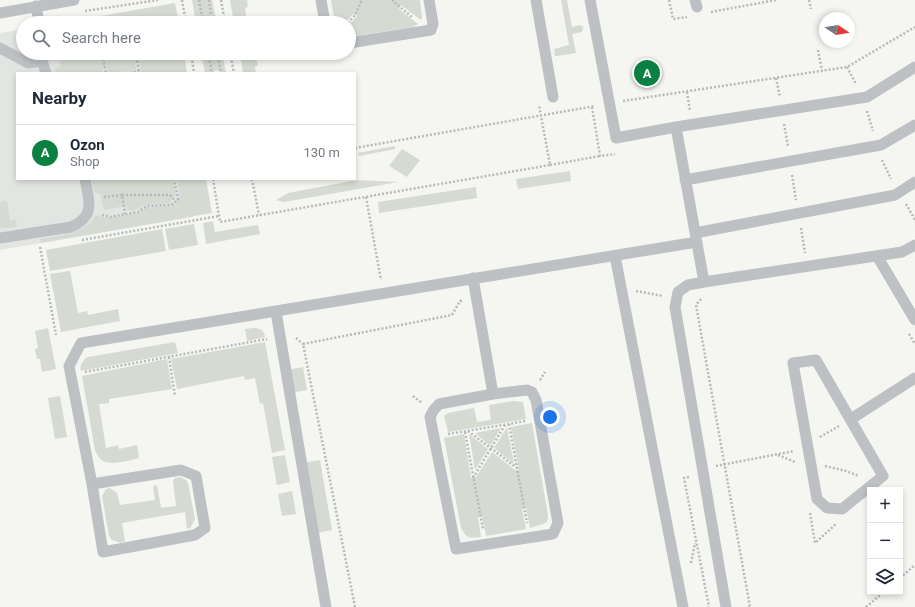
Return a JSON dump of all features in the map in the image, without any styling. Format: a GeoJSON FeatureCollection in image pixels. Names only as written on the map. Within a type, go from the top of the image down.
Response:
{"type":"FeatureCollection","features":[{"type":"Feature","properties":{"kind":"lane"},"geometry":{"type":"LineString","coordinates":[[0,13],[74,0]]}},
{"type":"Feature","properties":{"kind":"lane"},"geometry":{"type":"LineString","coordinates":[[321,0],[324,16]]}},
{"type":"Feature","properties":{"kind":"lane"},"geometry":{"type":"LineString","coordinates":[[356,42],[431,30],[433,24],[429,0]]}},
{"type":"Feature","properties":{"kind":"lane"},"geometry":{"type":"LineString","coordinates":[[536,0],[553,97]]}},
{"type":"Feature","properties":{"kind":"lane"},"geometry":{"type":"LineString","coordinates":[[590,0],[616,138],[867,97],[915,67]]}},
{"type":"Feature","properties":{"kind":"lane"},"geometry":{"type":"LineString","coordinates":[[36,6],[38,16]]}},
{"type":"Feature","properties":{"kind":"lane"},"geometry":{"type":"LineString","coordinates":[[0,48],[16,57]]}},
{"type":"Feature","properties":{"kind":"lane"},"geometry":{"type":"LineString","coordinates":[[22,60],[28,63],[35,60]]}},
{"type":"Feature","properties":{"kind":"lane"},"geometry":{"type":"LineString","coordinates":[[43,60],[46,72]]}},
{"type":"Feature","properties":{"kind":"lane"},"geometry":{"type":"LineString","coordinates":[[685,180],[882,145],[915,125]]}},
{"type":"Feature","properties":{"kind":"lane"},"geometry":{"type":"LineString","coordinates":[[676,127],[704,288]]}},
{"type":"Feature","properties":{"kind":"lane"},"geometry":{"type":"LineString","coordinates":[[0,238],[71,227],[80,223],[90,208],[85,180]]}},
{"type":"Feature","properties":{"kind":"lane"},"geometry":{"type":"LineString","coordinates":[[92,484],[181,470],[196,476],[205,528],[195,535],[103,552],[70,366],[81,343],[615,256],[895,195],[915,182]]}},
{"type":"Feature","properties":{"kind":"lane"},"geometry":{"type":"LineString","coordinates":[[726,607],[675,307],[678,292],[688,285],[704,288],[902,252],[915,245]]}},
{"type":"Feature","properties":{"kind":"lane"},"geometry":{"type":"LineString","coordinates":[[615,256],[684,607]]}},
{"type":"Feature","properties":{"kind":"lane"},"geometry":{"type":"LineString","coordinates":[[878,256],[915,320]]}},
{"type":"Feature","properties":{"kind":"lane"},"geometry":{"type":"LineString","coordinates":[[473,278],[493,394]]}},
{"type":"Feature","properties":{"kind":"lane"},"geometry":{"type":"LineString","coordinates":[[276,312],[326,607]]}},
{"type":"Feature","properties":{"kind":"lane"},"geometry":{"type":"LineString","coordinates":[[816,360],[851,419],[883,476],[842,509],[827,508],[817,499],[793,364],[816,360]]}},
{"type":"Feature","properties":{"kind":"lane"},"geometry":{"type":"LineString","coordinates":[[851,419],[915,378]]}},
{"type":"Feature","properties":{"kind":"lane"},"geometry":{"type":"LineString","coordinates":[[527,390],[532,392],[536,400],[558,523],[553,534],[456,549],[430,417],[439,404],[493,394],[527,390]]}},
{"type":"Feature","properties":{"kind":"path"},"geometry":{"type":"LineString","coordinates":[[182,0],[185,16]]}},
{"type":"Feature","properties":{"kind":"path"},"geometry":{"type":"LineString","coordinates":[[199,0],[202,16]]}},
{"type":"Feature","properties":{"kind":"path"},"geometry":{"type":"LineString","coordinates":[[209,0],[211,16]]}},
{"type":"Feature","properties":{"kind":"path"},"geometry":{"type":"LineString","coordinates":[[221,0],[224,16]]}},
{"type":"Feature","properties":{"kind":"path"},"geometry":{"type":"LineString","coordinates":[[354,16],[362,0]]}},
{"type":"Feature","properties":{"kind":"path"},"geometry":{"type":"LineString","coordinates":[[392,0],[415,19]]}},
{"type":"Feature","properties":{"kind":"path"},"geometry":{"type":"LineString","coordinates":[[710,6],[711,12],[776,0]]}},
{"type":"Feature","properties":{"kind":"path"},"geometry":{"type":"LineString","coordinates":[[809,0],[811,9]]}},
{"type":"Feature","properties":{"kind":"path"},"geometry":{"type":"LineString","coordinates":[[356,148],[541,115],[847,67],[915,27]]}},
{"type":"Feature","properties":{"kind":"path"},"geometry":{"type":"LineString","coordinates":[[818,50],[822,71]]}},
{"type":"Feature","properties":{"kind":"path"},"geometry":{"type":"LineString","coordinates":[[103,60],[106,72]]}},
{"type":"Feature","properties":{"kind":"path"},"geometry":{"type":"LineString","coordinates":[[137,60],[139,72]]}},
{"type":"Feature","properties":{"kind":"path"},"geometry":{"type":"LineString","coordinates":[[192,60],[194,72]]}},
{"type":"Feature","properties":{"kind":"path"},"geometry":{"type":"LineString","coordinates":[[209,60],[212,72]]}},
{"type":"Feature","properties":{"kind":"path"},"geometry":{"type":"LineString","coordinates":[[218,60],[221,72]]}},
{"type":"Feature","properties":{"kind":"path"},"geometry":{"type":"LineString","coordinates":[[231,60],[234,72]]}},
{"type":"Feature","properties":{"kind":"path"},"geometry":{"type":"LineString","coordinates":[[538,100],[550,165]]}},
{"type":"Feature","properties":{"kind":"path"},"geometry":{"type":"LineString","coordinates":[[212,180],[220,222],[600,156]]}},
{"type":"Feature","properties":{"kind":"path"},"geometry":{"type":"LineString","coordinates":[[88,212],[110,217],[138,212],[147,206],[169,205],[178,200],[178,194],[174,184],[175,180]]}},
{"type":"Feature","properties":{"kind":"path"},"geometry":{"type":"LineString","coordinates":[[252,180],[259,215]]}},
{"type":"Feature","properties":{"kind":"path"},"geometry":{"type":"LineString","coordinates":[[88,194],[100,197],[122,195],[170,195],[176,202]]}},
{"type":"Feature","properties":{"kind":"path"},"geometry":{"type":"LineString","coordinates":[[122,195],[125,214]]}},
{"type":"Feature","properties":{"kind":"path"},"geometry":{"type":"LineString","coordinates":[[366,197],[383,294]]}},
{"type":"Feature","properties":{"kind":"path"},"geometry":{"type":"LineString","coordinates":[[79,240],[219,216]]}},
{"type":"Feature","properties":{"kind":"path"},"geometry":{"type":"LineString","coordinates":[[33,248],[48,246]]}},
{"type":"Feature","properties":{"kind":"path"},"geometry":{"type":"LineString","coordinates":[[40,247],[56,335]]}},
{"type":"Feature","properties":{"kind":"path"},"geometry":{"type":"LineString","coordinates":[[621,288],[676,298],[696,305]]}},
{"type":"Feature","properties":{"kind":"path"},"geometry":{"type":"LineString","coordinates":[[704,288],[696,305],[750,607]]}},
{"type":"Feature","properties":{"kind":"path"},"geometry":{"type":"LineString","coordinates":[[355,607],[303,344],[452,314]]}},
{"type":"Feature","properties":{"kind":"path"},"geometry":{"type":"LineString","coordinates":[[908,332],[915,344]]}},
{"type":"Feature","properties":{"kind":"path"},"geometry":{"type":"LineString","coordinates":[[79,373],[270,338]]}},
{"type":"Feature","properties":{"kind":"path"},"geometry":{"type":"LineString","coordinates":[[169,357],[175,396]]}},
{"type":"Feature","properties":{"kind":"path"},"geometry":{"type":"LineString","coordinates":[[532,392],[545,372]]}},
{"type":"Feature","properties":{"kind":"path"},"geometry":{"type":"LineString","coordinates":[[413,396],[443,418],[446,435],[528,421]]}},
{"type":"Feature","properties":{"kind":"path"},"geometry":{"type":"LineString","coordinates":[[709,607],[684,478],[697,476],[702,468],[799,450],[851,419]]}},
{"type":"Feature","properties":{"kind":"path"},"geometry":{"type":"LineString","coordinates":[[507,425],[530,537]]}},
{"type":"Feature","properties":{"kind":"path"},"geometry":{"type":"LineString","coordinates":[[473,478],[507,425]]}},
{"type":"Feature","properties":{"kind":"path"},"geometry":{"type":"LineString","coordinates":[[467,431],[517,469]]}},
{"type":"Feature","properties":{"kind":"path"},"geometry":{"type":"LineString","coordinates":[[467,431],[473,478],[485,544]]}},
{"type":"Feature","properties":{"kind":"path"},"geometry":{"type":"LineString","coordinates":[[903,575],[915,565]]}},
{"type":"Feature","properties":{"kind":"path"},"geometry":{"type":"LineString","coordinates":[[866,607],[880,595]]}},
{"type":"Feature","properties":{"kind":"shaded area"},"geometry":{"type":"Polygon","coordinates":[[[192,0],[212,0],[215,16],[195,16],[192,0]]]}},
{"type":"Feature","properties":{"kind":"shaded area"},"geometry":{"type":"Polygon","coordinates":[[[230,0],[247,0],[248,7],[245,8],[246,16],[233,16],[230,0]]]}},
{"type":"Feature","properties":{"kind":"shaded area"},"geometry":{"type":"Polygon","coordinates":[[[331,0],[420,0],[422,18],[421,20],[401,5],[399,9],[418,24],[413,27],[356,36],[357,16],[353,14],[351,16],[334,16],[331,0]]]}},
{"type":"Feature","properties":{"kind":"shaded area"},"geometry":{"type":"Polygon","coordinates":[[[561,0],[567,0],[572,27],[580,25],[583,27],[582,32],[572,34],[576,53],[555,56],[554,49],[569,45],[561,0]]]}},
{"type":"Feature","properties":{"kind":"shaded area"},"geometry":{"type":"Polygon","coordinates":[[[175,3],[178,16],[101,16],[175,3]]]}},
{"type":"Feature","properties":{"kind":"shaded area"},"geometry":{"type":"Polygon","coordinates":[[[16,30],[16,60],[165,60],[168,72],[16,72],[16,180],[186,180],[193,217],[0,250],[0,33],[16,30]]]}},
{"type":"Feature","properties":{"kind":"shaded area"},"geometry":{"type":"Polygon","coordinates":[[[60,60],[185,60],[187,72],[141,72],[139,62],[135,63],[136,70],[108,72],[107,68],[103,68],[103,72],[56,72],[55,68],[61,66],[60,60]]]}},
{"type":"Feature","properties":{"kind":"shaded area"},"geometry":{"type":"Polygon","coordinates":[[[202,60],[223,60],[226,72],[220,72],[219,70],[214,72],[205,72],[202,60]]]}},
{"type":"Feature","properties":{"kind":"shaded area"},"geometry":{"type":"Polygon","coordinates":[[[241,60],[257,60],[258,65],[255,67],[256,72],[243,72],[241,60]]]}},
{"type":"Feature","properties":{"kind":"shaded area"},"geometry":{"type":"Polygon","coordinates":[[[395,146],[395,149],[359,156],[358,153],[395,146]]]}},
{"type":"Feature","properties":{"kind":"shaded area"},"geometry":{"type":"Polygon","coordinates":[[[402,149],[420,160],[407,177],[389,166],[402,149]]]}},
{"type":"Feature","properties":{"kind":"shaded area"},"geometry":{"type":"Polygon","coordinates":[[[570,171],[571,181],[518,189],[516,179],[570,171]]]}},
{"type":"Feature","properties":{"kind":"shaded area"},"geometry":{"type":"Polygon","coordinates":[[[92,180],[173,180],[176,194],[170,203],[149,204],[133,210],[128,210],[125,206],[104,210],[100,194],[94,192],[92,180]]]}},
{"type":"Feature","properties":{"kind":"shaded area"},"geometry":{"type":"Polygon","coordinates":[[[177,180],[206,180],[212,213],[41,243],[40,239],[78,231],[85,227],[95,216],[109,218],[139,213],[146,208],[176,205],[180,197],[177,180]]]}},
{"type":"Feature","properties":{"kind":"shaded area"},"geometry":{"type":"Polygon","coordinates":[[[357,180],[398,182],[284,202],[276,200],[288,193],[357,180]]]}},
{"type":"Feature","properties":{"kind":"shaded area"},"geometry":{"type":"Polygon","coordinates":[[[476,187],[477,198],[379,213],[378,202],[476,187]]]}},
{"type":"Feature","properties":{"kind":"shaded area"},"geometry":{"type":"Polygon","coordinates":[[[2,201],[7,201],[10,221],[16,220],[17,227],[0,228],[0,204],[2,201]]]}},
{"type":"Feature","properties":{"kind":"shaded area"},"geometry":{"type":"Polygon","coordinates":[[[213,221],[215,232],[258,225],[260,234],[206,244],[203,223],[213,221]]]}},
{"type":"Feature","properties":{"kind":"shaded area"},"geometry":{"type":"Polygon","coordinates":[[[194,224],[198,245],[169,250],[165,229],[194,224]]]}},
{"type":"Feature","properties":{"kind":"shaded area"},"geometry":{"type":"Polygon","coordinates":[[[162,229],[166,251],[50,271],[46,250],[162,229]]]}},
{"type":"Feature","properties":{"kind":"shaded area"},"geometry":{"type":"Polygon","coordinates":[[[70,271],[78,313],[87,311],[88,315],[118,309],[120,321],[61,332],[50,274],[70,271]]]}},
{"type":"Feature","properties":{"kind":"shaded area"},"geometry":{"type":"Polygon","coordinates":[[[48,328],[56,369],[42,372],[40,359],[37,359],[35,349],[38,348],[35,331],[48,328]]]}},
{"type":"Feature","properties":{"kind":"shaded area"},"geometry":{"type":"Polygon","coordinates":[[[258,328],[261,330],[265,337],[247,341],[245,329],[258,328]]]}},
{"type":"Feature","properties":{"kind":"shaded area"},"geometry":{"type":"Polygon","coordinates":[[[175,342],[178,353],[81,371],[82,363],[88,357],[175,342]]]}},
{"type":"Feature","properties":{"kind":"shaded area"},"geometry":{"type":"Polygon","coordinates":[[[265,342],[285,450],[272,453],[263,403],[260,404],[255,378],[245,380],[244,376],[177,389],[171,359],[265,342]]]}},
{"type":"Feature","properties":{"kind":"shaded area"},"geometry":{"type":"Polygon","coordinates":[[[167,359],[172,389],[109,399],[109,403],[99,404],[106,448],[118,445],[119,449],[137,445],[139,458],[116,463],[102,460],[95,450],[82,376],[167,359]]]}},
{"type":"Feature","properties":{"kind":"shaded area"},"geometry":{"type":"Polygon","coordinates":[[[303,367],[307,390],[291,393],[287,370],[303,367]]]}},
{"type":"Feature","properties":{"kind":"shaded area"},"geometry":{"type":"Polygon","coordinates":[[[60,396],[67,437],[55,439],[48,398],[60,396]]]}},
{"type":"Feature","properties":{"kind":"shaded area"},"geometry":{"type":"Polygon","coordinates":[[[513,401],[523,402],[526,419],[448,432],[444,416],[448,413],[474,408],[477,422],[491,420],[489,405],[513,401]]]}},
{"type":"Feature","properties":{"kind":"shaded area"},"geometry":{"type":"Polygon","coordinates":[[[532,423],[548,515],[547,522],[530,528],[526,508],[522,509],[526,529],[486,536],[482,516],[478,517],[481,537],[467,536],[461,528],[444,438],[464,434],[471,478],[476,477],[492,452],[515,470],[519,470],[511,427],[532,423]]]}},
{"type":"Feature","properties":{"kind":"shaded area"},"geometry":{"type":"Polygon","coordinates":[[[507,427],[514,464],[494,448],[507,427]]]}},
{"type":"Feature","properties":{"kind":"shaded area"},"geometry":{"type":"Polygon","coordinates":[[[501,428],[490,446],[475,433],[501,428]]]}},
{"type":"Feature","properties":{"kind":"shaded area"},"geometry":{"type":"Polygon","coordinates":[[[469,434],[488,449],[475,470],[469,434]]]}},
{"type":"Feature","properties":{"kind":"shaded area"},"geometry":{"type":"Polygon","coordinates":[[[285,455],[290,482],[277,485],[272,457],[285,455]]]}},
{"type":"Feature","properties":{"kind":"shaded area"},"geometry":{"type":"Polygon","coordinates":[[[320,460],[332,530],[317,533],[304,463],[320,460]]]}},
{"type":"Feature","properties":{"kind":"shaded area"},"geometry":{"type":"Polygon","coordinates":[[[180,477],[188,483],[195,519],[190,529],[187,528],[185,512],[122,523],[125,541],[121,543],[112,540],[109,536],[102,496],[106,489],[110,488],[117,493],[120,505],[155,500],[153,486],[157,485],[161,508],[176,506],[173,481],[175,478],[180,477]]]}},
{"type":"Feature","properties":{"kind":"shaded area"},"geometry":{"type":"Polygon","coordinates":[[[292,491],[296,514],[282,516],[278,494],[292,491]]]}},
{"type":"Feature","properties":{"kind":"place","name":"Ozon"},"geometry":{"type":"Point","coordinates":[647,73]}}]}
